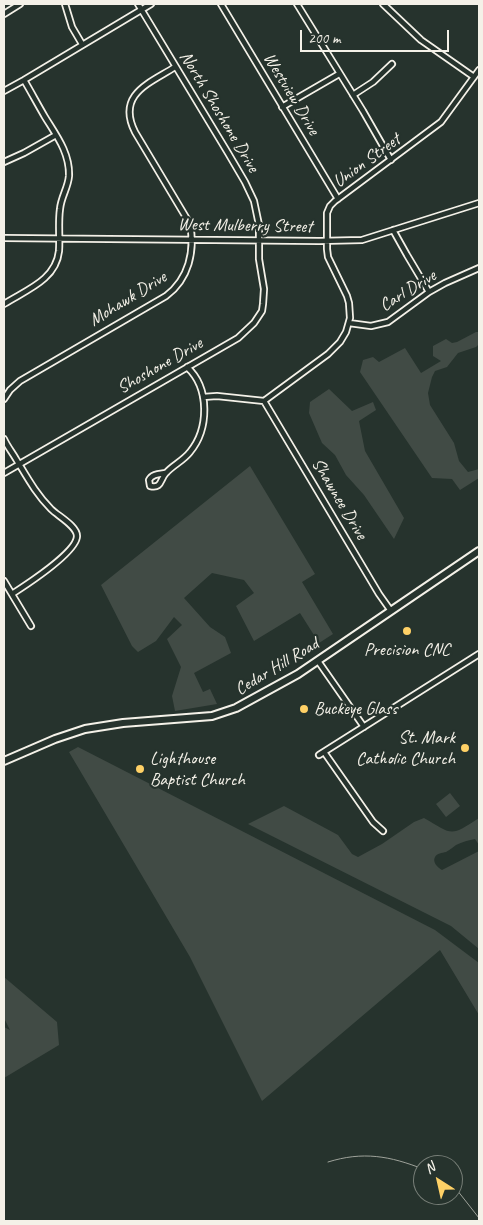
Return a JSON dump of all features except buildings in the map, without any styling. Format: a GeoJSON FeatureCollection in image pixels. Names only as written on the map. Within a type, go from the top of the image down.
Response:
{"type":"FeatureCollection","features":[{"type":"Feature","properties":{"kind":"main road","name":"Cedar Hill Road"},"geometry":{"type":"LineString","coordinates":[[4,761],[62,736],[85,729],[123,723],[200,718],[219,714],[246,703],[279,686],[318,661],[479,551]]}},
{"type":"Feature","properties":{"kind":"street"},"geometry":{"type":"LineString","coordinates":[[4,14],[20,4]]}},
{"type":"Feature","properties":{"kind":"street"},"geometry":{"type":"LineString","coordinates":[[65,4],[72,27],[82,44]]}},
{"type":"Feature","properties":{"kind":"street","name":"North Shoshone Drive"},"geometry":{"type":"LineString","coordinates":[[138,4],[251,192],[258,216],[258,240]]}},
{"type":"Feature","properties":{"kind":"street"},"geometry":{"type":"LineString","coordinates":[[4,91],[151,4]]}},
{"type":"Feature","properties":{"kind":"street","name":"Westview Drive"},"geometry":{"type":"LineString","coordinates":[[221,4],[338,199]]}},
{"type":"Feature","properties":{"kind":"street"},"geometry":{"type":"LineString","coordinates":[[297,4],[392,160]]}},
{"type":"Feature","properties":{"kind":"street"},"geometry":{"type":"LineString","coordinates":[[383,4],[421,40],[474,77]]}},
{"type":"Feature","properties":{"kind":"street"},"geometry":{"type":"LineString","coordinates":[[353,95],[373,82],[392,64]]}},
{"type":"Feature","properties":{"kind":"street","name":"Mohawk Drive"},"geometry":{"type":"LineString","coordinates":[[4,399],[20,381],[172,292],[188,268],[191,240],[190,224],[135,132],[130,118],[131,103],[140,89],[175,67]]}},
{"type":"Feature","properties":{"kind":"street","name":"Union Street"},"geometry":{"type":"LineString","coordinates":[[349,323],[350,311],[347,296],[328,257],[326,241],[328,209],[333,202],[442,122],[479,70]]}},
{"type":"Feature","properties":{"kind":"street"},"geometry":{"type":"LineString","coordinates":[[282,107],[339,74]]}},
{"type":"Feature","properties":{"kind":"street"},"geometry":{"type":"LineString","coordinates":[[4,304],[38,284],[54,268],[58,254],[60,207],[67,185],[69,169],[66,155],[56,135],[24,80]]}},
{"type":"Feature","properties":{"kind":"street"},"geometry":{"type":"LineString","coordinates":[[4,162],[56,135]]}},
{"type":"Feature","properties":{"kind":"street","name":"West Mulberry Street"},"geometry":{"type":"LineString","coordinates":[[4,238],[362,240],[479,203]]}},
{"type":"Feature","properties":{"kind":"street"},"geometry":{"type":"LineString","coordinates":[[393,230],[429,292]]}},
{"type":"Feature","properties":{"kind":"street","name":"Shoshone Drive"},"geometry":{"type":"LineString","coordinates":[[4,473],[238,338],[249,329],[258,317],[264,304],[258,240]]}},
{"type":"Feature","properties":{"kind":"street","name":"Carl Drive"},"geometry":{"type":"LineString","coordinates":[[349,323],[371,326],[388,322],[429,292],[479,268]]}},
{"type":"Feature","properties":{"kind":"street"},"geometry":{"type":"LineString","coordinates":[[203,397],[217,396],[264,401],[333,350],[346,332],[349,323]]}},
{"type":"Feature","properties":{"kind":"street"},"geometry":{"type":"LineString","coordinates":[[165,473],[182,461],[190,452],[197,441],[203,421],[203,397],[200,385],[195,374],[187,367]]}},
{"type":"Feature","properties":{"kind":"street","name":"Shawnee Drive"},"geometry":{"type":"LineString","coordinates":[[264,401],[390,612]]}},
{"type":"Feature","properties":{"kind":"street"},"geometry":{"type":"LineString","coordinates":[[4,439],[40,498],[76,530],[77,538],[69,550],[57,562],[12,594]]}},
{"type":"Feature","properties":{"kind":"street"},"geometry":{"type":"LineString","coordinates":[[4,581],[30,626]]}},
{"type":"Feature","properties":{"kind":"street"},"geometry":{"type":"LineString","coordinates":[[384,831],[374,822],[321,754],[479,654]]}},
{"type":"Feature","properties":{"kind":"street"},"geometry":{"type":"LineString","coordinates":[[318,661],[364,727]]}},
{"type":"Feature","properties":{"kind":"shaded area"},"geometry":{"type":"Polygon","coordinates":[[[479,332],[479,344],[476,347],[458,353],[447,367],[435,371],[428,393],[430,405],[454,443],[459,461],[468,472],[479,469],[479,478],[460,490],[452,479],[432,478],[360,372],[363,360],[373,357],[379,362],[405,348],[421,373],[441,361],[433,356],[433,346],[446,339],[452,343],[457,342],[479,332]]]}},
{"type":"Feature","properties":{"kind":"shaded area"},"geometry":{"type":"Polygon","coordinates":[[[329,389],[352,411],[373,402],[376,410],[359,421],[365,451],[404,518],[394,539],[364,495],[346,475],[335,455],[322,443],[309,413],[310,402],[329,389]]]}},
{"type":"Feature","properties":{"kind":"shaded area"},"geometry":{"type":"Polygon","coordinates":[[[250,466],[315,574],[302,582],[333,634],[319,643],[300,613],[254,641],[236,606],[254,593],[244,580],[212,573],[184,598],[210,627],[225,637],[231,653],[194,673],[203,692],[210,689],[217,704],[175,711],[172,696],[181,667],[167,639],[182,625],[174,617],[156,641],[138,652],[132,646],[101,585],[250,466]]]}},
{"type":"Feature","properties":{"kind":"shaded area"},"geometry":{"type":"Polygon","coordinates":[[[78,747],[435,930],[479,963],[479,1015],[440,950],[262,1101],[190,957],[69,752],[78,747]]]}},
{"type":"Feature","properties":{"kind":"shaded area"},"geometry":{"type":"Polygon","coordinates":[[[450,793],[460,806],[446,817],[436,804],[450,793]]]}},
{"type":"Feature","properties":{"kind":"shaded area"},"geometry":{"type":"Polygon","coordinates":[[[284,806],[338,835],[352,854],[358,857],[382,844],[414,822],[424,818],[451,832],[479,818],[479,845],[475,839],[463,842],[446,852],[440,853],[435,857],[434,861],[442,870],[479,851],[479,949],[451,926],[248,824],[284,806]]]}},
{"type":"Feature","properties":{"kind":"shaded area"},"geometry":{"type":"Polygon","coordinates":[[[4,977],[57,1022],[59,1045],[4,1078],[4,1027],[10,1030],[4,1018],[4,977]]]}},
{"type":"Feature","properties":{"kind":"waterway"},"geometry":{"type":"LineString","coordinates":[[328,1162],[353,1157],[376,1156],[413,1166]]}},
{"type":"Feature","properties":{"kind":"waterway"},"geometry":{"type":"LineString","coordinates":[[463,1198],[479,1218]]}},
{"type":"Feature","properties":{"kind":"place","name":"Precision CNC"},"geometry":{"type":"Point","coordinates":[407,631]}},
{"type":"Feature","properties":{"kind":"place","name":"Buckeye Glass"},"geometry":{"type":"Point","coordinates":[304,709]}},
{"type":"Feature","properties":{"kind":"place","name":"St. Mark Catholic Church"},"geometry":{"type":"Point","coordinates":[465,748]}},
{"type":"Feature","properties":{"kind":"place","name":"Lighthouse Baptist Church"},"geometry":{"type":"Point","coordinates":[140,769]}}]}
